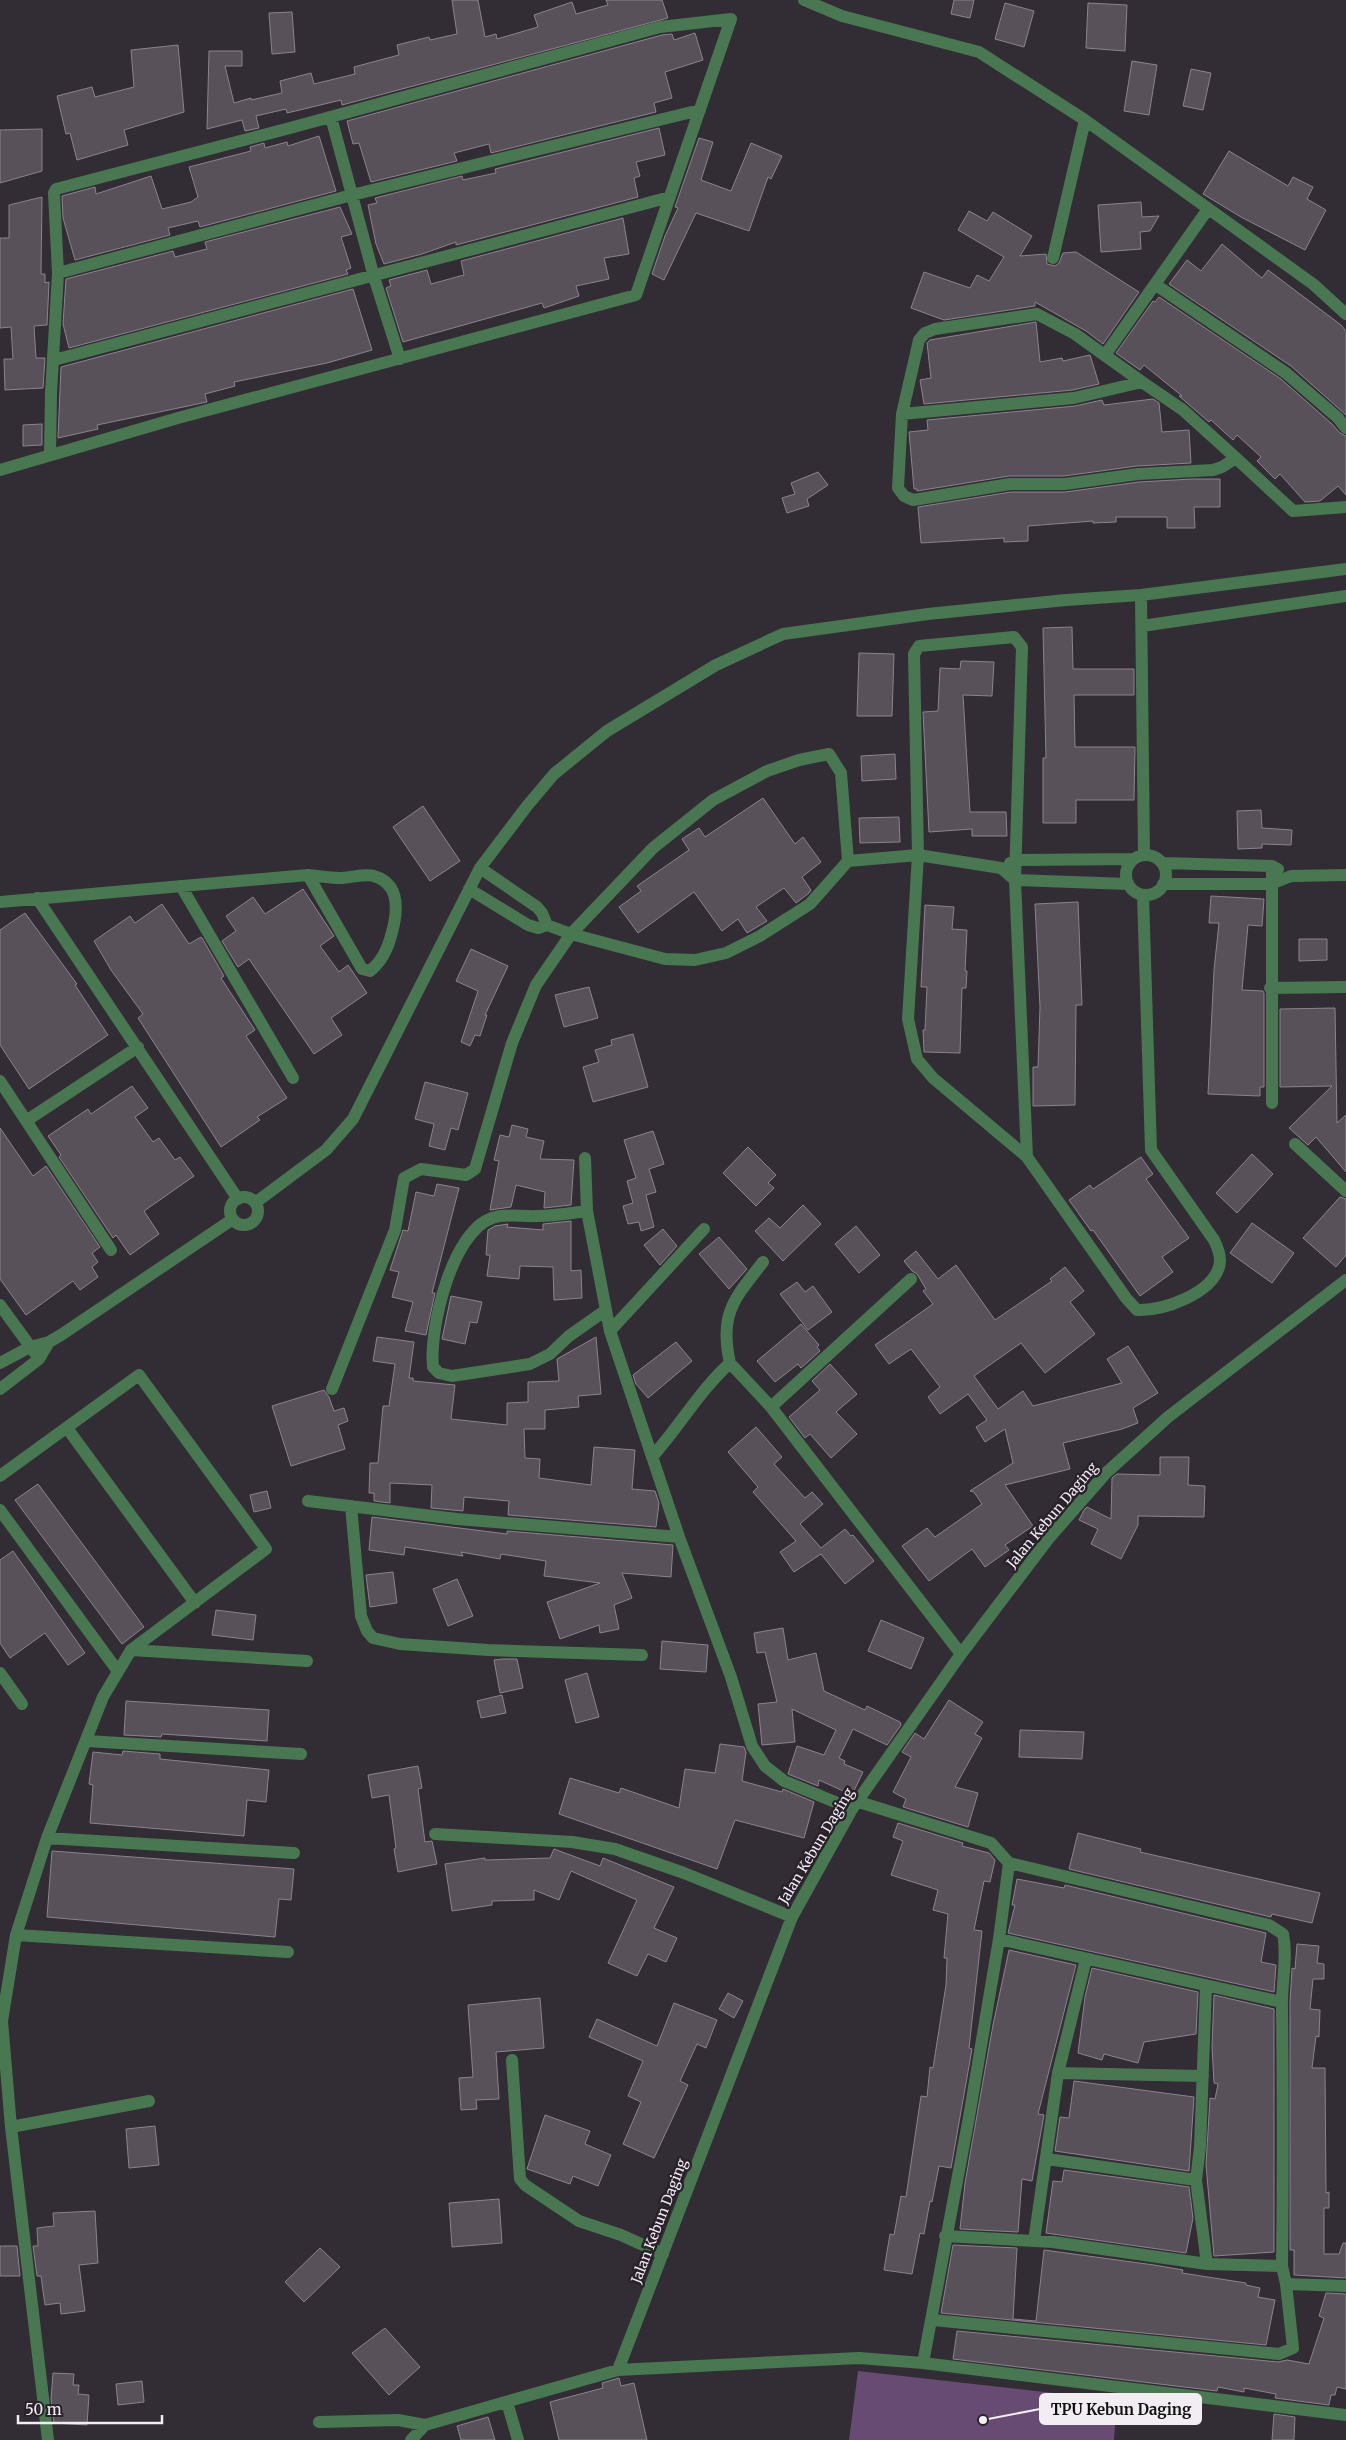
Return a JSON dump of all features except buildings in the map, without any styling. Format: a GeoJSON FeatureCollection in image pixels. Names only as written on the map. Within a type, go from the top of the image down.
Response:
{"type":"FeatureCollection","features":[{"type":"Feature","properties":{"kind":"street"},"geometry":{"type":"LineString","coordinates":[[804,0],[842,16],[979,52],[1085,120],[1313,284],[1346,313]]}},
{"type":"Feature","properties":{"kind":"street"},"geometry":{"type":"LineString","coordinates":[[0,470],[50,454],[636,295],[731,19],[660,27],[331,117],[56,189],[54,193],[58,273],[51,393],[50,454]]}},
{"type":"Feature","properties":{"kind":"street"},"geometry":{"type":"LineString","coordinates":[[58,273],[352,195],[700,110]]}},
{"type":"Feature","properties":{"kind":"street"},"geometry":{"type":"LineString","coordinates":[[331,117],[374,277],[400,359]]}},
{"type":"Feature","properties":{"kind":"street"},"geometry":{"type":"LineString","coordinates":[[1053,258],[1085,120]]}},
{"type":"Feature","properties":{"kind":"street"},"geometry":{"type":"LineString","coordinates":[[54,360],[374,277],[670,197]]}},
{"type":"Feature","properties":{"kind":"street"},"geometry":{"type":"LineString","coordinates":[[1105,355],[1208,209]]}},
{"type":"Feature","properties":{"kind":"street"},"geometry":{"type":"LineString","coordinates":[[1156,284],[1286,373],[1338,418],[1346,428]]}},
{"type":"Feature","properties":{"kind":"street"},"geometry":{"type":"LineString","coordinates":[[1236,458],[1222,467],[1213,470],[1138,474],[1065,484],[1010,484],[913,500],[904,496],[898,488],[902,414],[919,340],[925,333],[935,329],[1038,314],[1075,334],[1183,410],[1236,458],[1286,507],[1293,512],[1346,507]]}},
{"type":"Feature","properties":{"kind":"street"},"geometry":{"type":"LineString","coordinates":[[902,414],[1074,398],[1142,382]]}},
{"type":"Feature","properties":{"kind":"street"},"geometry":{"type":"LineString","coordinates":[[255,1203],[326,1150],[353,1119],[480,868],[526,806],[554,774],[607,732],[716,665],[783,634],[928,614],[1066,600],[1141,595],[1346,569]]}},
{"type":"Feature","properties":{"kind":"street"},"geometry":{"type":"LineString","coordinates":[[1139,857],[1141,595]]}},
{"type":"Feature","properties":{"kind":"street"},"geometry":{"type":"LineString","coordinates":[[1142,626],[1346,596]]}},
{"type":"Feature","properties":{"kind":"street"},"geometry":{"type":"LineString","coordinates":[[1027,1157],[1015,880],[1022,647],[1014,637],[920,646],[914,654],[918,855],[908,1018],[917,1059],[932,1078],[1027,1157],[1126,1298],[1138,1310],[1160,1308],[1187,1298],[1213,1280],[1220,1266],[1219,1251],[1214,1240],[1151,1150],[1143,895]]}},
{"type":"Feature","properties":{"kind":"street"},"geometry":{"type":"LineString","coordinates":[[332,1389],[395,1230],[404,1178],[421,1169],[466,1175],[475,1169],[512,1042],[536,985],[572,934],[653,848],[713,800],[767,771],[798,760],[829,754],[836,763],[843,788],[848,860],[810,904],[760,936],[726,953],[695,960],[665,959],[572,934],[547,925],[538,928],[469,889]]}},
{"type":"Feature","properties":{"kind":"street"},"geometry":{"type":"LineString","coordinates":[[848,860],[918,855],[1001,868],[1015,880],[1128,884]]}},
{"type":"Feature","properties":{"kind":"street"},"geometry":{"type":"LineString","coordinates":[[1001,868],[1016,860],[1139,857],[1155,857],[1162,863],[1165,877],[1163,884],[1151,894],[1143,895],[1136,892],[1128,884],[1126,872],[1128,865],[1139,857]]}},
{"type":"Feature","properties":{"kind":"street"},"geometry":{"type":"LineString","coordinates":[[1162,863],[1272,866],[1291,876]]}},
{"type":"Feature","properties":{"kind":"street"},"geometry":{"type":"LineString","coordinates":[[1272,866],[1270,988],[1272,1103]]}},
{"type":"Feature","properties":{"kind":"street"},"geometry":{"type":"LineString","coordinates":[[480,868],[537,907],[542,912],[547,925]]}},
{"type":"Feature","properties":{"kind":"street"},"geometry":{"type":"LineString","coordinates":[[0,902],[308,875],[338,878],[373,875],[386,882],[396,895],[396,913],[390,944],[378,964],[370,971],[362,969],[308,875]]}},
{"type":"Feature","properties":{"kind":"street"},"geometry":{"type":"LineString","coordinates":[[1163,884],[1271,884],[1291,876],[1346,875]]}},
{"type":"Feature","properties":{"kind":"street"},"geometry":{"type":"LineString","coordinates":[[181,886],[293,1078]]}},
{"type":"Feature","properties":{"kind":"street"},"geometry":{"type":"LineString","coordinates":[[37,898],[238,1199]]}},
{"type":"Feature","properties":{"kind":"street"},"geometry":{"type":"LineString","coordinates":[[1270,988],[1346,987]]}},
{"type":"Feature","properties":{"kind":"street"},"geometry":{"type":"LineString","coordinates":[[26,1121],[138,1047]]}},
{"type":"Feature","properties":{"kind":"street"},"geometry":{"type":"LineString","coordinates":[[0,1081],[111,1250]]}},
{"type":"Feature","properties":{"kind":"street"},"geometry":{"type":"LineString","coordinates":[[1294,1144],[1346,1191]]}},
{"type":"Feature","properties":{"kind":"street"},"geometry":{"type":"LineString","coordinates":[[586,1158],[587,1211],[610,1331],[679,1537],[731,1677],[752,1746],[766,1766],[784,1781],[856,1806],[991,1843],[1009,1863],[1270,1925],[1282,1934],[1285,1945],[1282,2002],[1284,2138],[1282,2266],[1294,2344],[1289,2351],[1279,2354],[933,2320]]}},
{"type":"Feature","properties":{"kind":"street"},"geometry":{"type":"LineString","coordinates":[[247,1198],[255,1203],[256,1216],[250,1223],[241,1224],[233,1219],[230,1210],[238,1199],[247,1198]]}},
{"type":"Feature","properties":{"kind":"street"},"geometry":{"type":"LineString","coordinates":[[587,1211],[538,1216],[494,1217],[482,1223],[450,1269],[434,1322],[433,1366],[440,1373],[452,1376],[530,1364],[550,1354],[569,1336],[606,1310]]}},
{"type":"Feature","properties":{"kind":"street"},"geometry":{"type":"LineString","coordinates":[[0,1363],[30,1347],[49,1342],[233,1219]]}},
{"type":"Feature","properties":{"kind":"street"},"geometry":{"type":"LineString","coordinates":[[610,1331],[704,1229]]}},
{"type":"Feature","properties":{"kind":"street"},"geometry":{"type":"LineString","coordinates":[[763,1262],[741,1290],[727,1318],[725,1333],[730,1363],[771,1407],[961,1654]]}},
{"type":"Feature","properties":{"kind":"street"},"geometry":{"type":"LineString","coordinates":[[771,1407],[911,1279]]}},
{"type":"Feature","properties":{"kind":"street","name":"Jalan Kebun Daging"},"geometry":{"type":"LineString","coordinates":[[618,2370],[792,1917],[856,1806],[961,1654],[1049,1538],[1106,1474],[1168,1416],[1346,1280]]}},
{"type":"Feature","properties":{"kind":"street"},"geometry":{"type":"LineString","coordinates":[[0,1305],[39,1359]]}},
{"type":"Feature","properties":{"kind":"street"},"geometry":{"type":"LineString","coordinates":[[0,1389],[39,1359],[49,1342]]}},
{"type":"Feature","properties":{"kind":"street"},"geometry":{"type":"LineString","coordinates":[[652,1457],[678,1427],[713,1378],[730,1363]]}},
{"type":"Feature","properties":{"kind":"street"},"geometry":{"type":"LineString","coordinates":[[0,1476],[139,1375],[266,1549],[131,1650],[117,1670],[102,1697],[47,1838],[16,1935],[2,2021],[11,2127],[48,2440]]}},
{"type":"Feature","properties":{"kind":"street"},"geometry":{"type":"LineString","coordinates":[[67,1428],[195,1602]]}},
{"type":"Feature","properties":{"kind":"street"},"geometry":{"type":"LineString","coordinates":[[308,1501],[457,1519],[679,1537]]}},
{"type":"Feature","properties":{"kind":"street"},"geometry":{"type":"LineString","coordinates":[[351,1506],[360,1616],[367,1631],[373,1638],[400,1644],[488,1650],[642,1655]]}},
{"type":"Feature","properties":{"kind":"street"},"geometry":{"type":"LineString","coordinates":[[0,1510],[117,1670]]}},
{"type":"Feature","properties":{"kind":"street"},"geometry":{"type":"LineString","coordinates":[[131,1650],[307,1661]]}},
{"type":"Feature","properties":{"kind":"street"},"geometry":{"type":"LineString","coordinates":[[0,1673],[22,1704]]}},
{"type":"Feature","properties":{"kind":"street"},"geometry":{"type":"LineString","coordinates":[[86,1741],[301,1754]]}},
{"type":"Feature","properties":{"kind":"street"},"geometry":{"type":"LineString","coordinates":[[435,1834],[572,1842],[615,1849],[684,1873],[792,1917]]}},
{"type":"Feature","properties":{"kind":"street"},"geometry":{"type":"LineString","coordinates":[[47,1838],[294,1853]]}},
{"type":"Feature","properties":{"kind":"street"},"geometry":{"type":"LineString","coordinates":[[923,2363],[933,2320],[945,2236],[999,1939],[1009,1863]]}},
{"type":"Feature","properties":{"kind":"street"},"geometry":{"type":"LineString","coordinates":[[16,1935],[288,1952]]}},
{"type":"Feature","properties":{"kind":"street"},"geometry":{"type":"LineString","coordinates":[[999,1939],[1282,2002]]}},
{"type":"Feature","properties":{"kind":"street"},"geometry":{"type":"LineString","coordinates":[[1034,2241],[1058,2073],[1086,1959]]}},
{"type":"Feature","properties":{"kind":"street"},"geometry":{"type":"LineString","coordinates":[[1206,1986],[1200,2147],[1196,2180],[1207,2264]]}},
{"type":"Feature","properties":{"kind":"street"},"geometry":{"type":"LineString","coordinates":[[512,2060],[520,2179],[525,2185],[579,2222],[621,2235],[663,2254]]}},
{"type":"Feature","properties":{"kind":"street"},"geometry":{"type":"LineString","coordinates":[[1058,2073],[1203,2076]]}},
{"type":"Feature","properties":{"kind":"street"},"geometry":{"type":"LineString","coordinates":[[11,2127],[149,2101]]}},
{"type":"Feature","properties":{"kind":"street"},"geometry":{"type":"LineString","coordinates":[[1047,2159],[1196,2180]]}},
{"type":"Feature","properties":{"kind":"street"},"geometry":{"type":"LineString","coordinates":[[945,2236],[1034,2241],[1207,2264],[1282,2266]]}},
{"type":"Feature","properties":{"kind":"street"},"geometry":{"type":"LineString","coordinates":[[1286,2284],[1346,2286]]}},
{"type":"Feature","properties":{"kind":"street"},"geometry":{"type":"LineString","coordinates":[[319,2422],[398,2420],[425,2425],[618,2370],[859,2358],[923,2363],[1346,2415]]}},
{"type":"Feature","properties":{"kind":"street"},"geometry":{"type":"LineString","coordinates":[[507,2402],[518,2440]]}},
{"type":"Feature","properties":{"kind":"street"},"geometry":{"type":"LineString","coordinates":[[411,2440],[425,2425]]}},
{"type":"Feature","properties":{"kind":"shaded area"},"geometry":{"type":"Polygon","coordinates":[[[858,2371],[1117,2400],[1114,2440],[849,2440],[858,2371]]]}},
{"type":"Feature","properties":{"kind":"place","name":"TPU Kebun Daging"},"geometry":{"type":"Point","coordinates":[983,2420]}}]}
